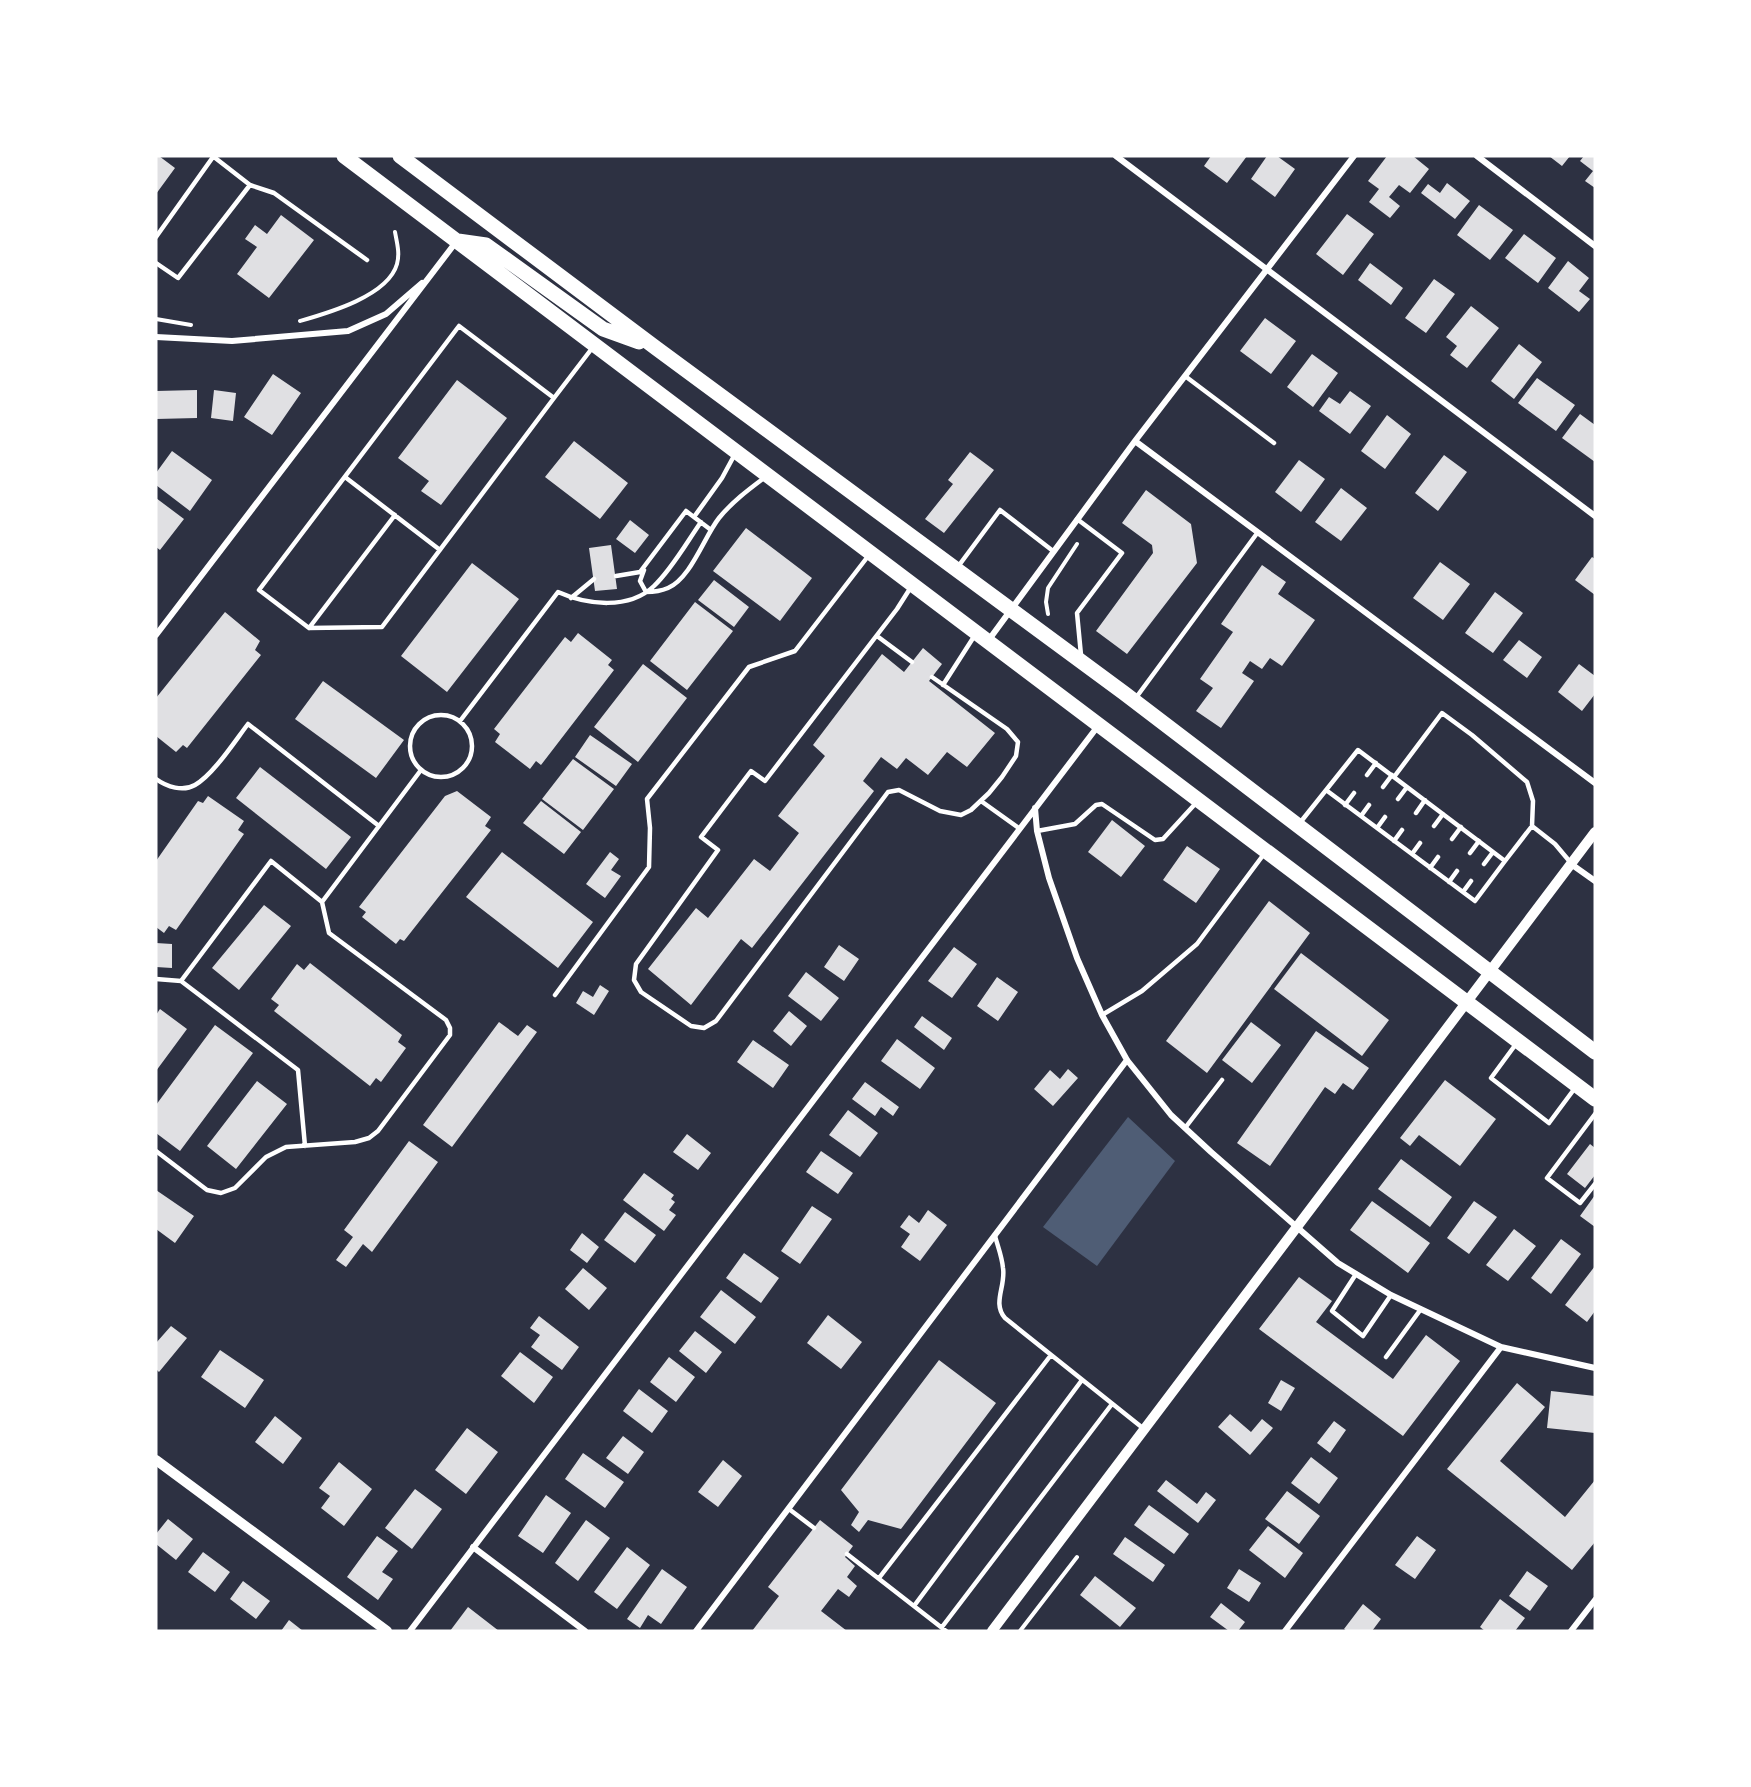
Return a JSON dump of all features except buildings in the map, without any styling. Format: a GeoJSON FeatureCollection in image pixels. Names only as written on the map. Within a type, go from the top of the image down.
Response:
{"type":"FeatureCollection","features":[{"type":"Feature","properties":{"kind":"main road"},"geometry":{"type":"LineString","coordinates":[[344,156],[1595,1099]]}},
{"type":"Feature","properties":{"kind":"main road"},"geometry":{"type":"LineString","coordinates":[[400,156],[1134,701],[1595,1052]]}},
{"type":"Feature","properties":{"kind":"main road"},"geometry":{"type":"LineString","coordinates":[[457,241],[486,245],[603,329],[656,348]]}},
{"type":"Feature","properties":{"kind":"street"},"geometry":{"type":"LineString","coordinates":[[1116,156],[1595,516]]}},
{"type":"Feature","properties":{"kind":"street"},"geometry":{"type":"LineString","coordinates":[[982,637],[1010,610],[1135,441],[1354,156]]}},
{"type":"Feature","properties":{"kind":"street"},"geometry":{"type":"LineString","coordinates":[[1477,156],[1595,246]]}},
{"type":"Feature","properties":{"kind":"street"},"geometry":{"type":"LineString","coordinates":[[156,635],[457,241]]}},
{"type":"Feature","properties":{"kind":"street"},"geometry":{"type":"LineString","coordinates":[[156,337],[232,341],[348,331],[386,314],[432,274]]}},
{"type":"Feature","properties":{"kind":"street"},"geometry":{"type":"LineString","coordinates":[[1135,441],[1595,783]]}},
{"type":"Feature","properties":{"kind":"street"},"geometry":{"type":"LineString","coordinates":[[411,1631],[1099,725]]}},
{"type":"Feature","properties":{"kind":"street"},"geometry":{"type":"LineString","coordinates":[[1035,808],[1037,831],[1049,878],[1077,958],[1102,1015],[1127,1060],[1171,1115],[1338,1263],[1391,1295],[1501,1347],[1595,1368]]}},
{"type":"Feature","properties":{"kind":"street"},"geometry":{"type":"LineString","coordinates":[[992,1631],[1296,1225],[1595,832]]}},
{"type":"Feature","properties":{"kind":"street"},"geometry":{"type":"LineString","coordinates":[[1571,864],[1595,881]]}},
{"type":"Feature","properties":{"kind":"street"},"geometry":{"type":"LineString","coordinates":[[696,1631],[1127,1060]]}},
{"type":"Feature","properties":{"kind":"street"},"geometry":{"type":"LineString","coordinates":[[1285,1631],[1501,1347]]}},
{"type":"Feature","properties":{"kind":"street"},"geometry":{"type":"LineString","coordinates":[[156,1460],[387,1631]]}},
{"type":"Feature","properties":{"kind":"street"},"geometry":{"type":"LineString","coordinates":[[473,1547],[585,1631]]}},
{"type":"Feature","properties":{"kind":"street"},"geometry":{"type":"LineString","coordinates":[[1571,1631],[1595,1600]]}},
{"type":"Feature","properties":{"kind":"lane"},"geometry":{"type":"LineString","coordinates":[[156,237],[213,157],[250,184],[274,193],[367,260]]}},
{"type":"Feature","properties":{"kind":"lane"},"geometry":{"type":"LineString","coordinates":[[156,263],[178,278],[250,184]]}},
{"type":"Feature","properties":{"kind":"lane"},"geometry":{"type":"LineString","coordinates":[[554,398],[459,326],[260,590],[309,628],[382,627],[595,345]]}},
{"type":"Feature","properties":{"kind":"lane"},"geometry":{"type":"LineString","coordinates":[[1185,376],[1274,443]]}},
{"type":"Feature","properties":{"kind":"lane"},"geometry":{"type":"LineString","coordinates":[[694,517],[722,478],[736,451]]}},
{"type":"Feature","properties":{"kind":"lane"},"geometry":{"type":"LineString","coordinates":[[460,721],[558,592],[571,598],[612,603],[646,592],[666,590],[675,585],[703,547],[721,516],[743,493],[767,475]]}},
{"type":"Feature","properties":{"kind":"lane"},"geometry":{"type":"LineString","coordinates":[[345,477],[440,550]]}},
{"type":"Feature","properties":{"kind":"lane"},"geometry":{"type":"LineString","coordinates":[[955,570],[1000,510],[1053,551]]}},
{"type":"Feature","properties":{"kind":"lane"},"geometry":{"type":"LineString","coordinates":[[616,576],[640,572],[686,511],[711,530]]}},
{"type":"Feature","properties":{"kind":"lane"},"geometry":{"type":"LineString","coordinates":[[309,628],[395,515]]}},
{"type":"Feature","properties":{"kind":"lane"},"geometry":{"type":"LineString","coordinates":[[1077,519],[1122,553],[1077,613],[1081,662]]}},
{"type":"Feature","properties":{"kind":"lane"},"geometry":{"type":"LineString","coordinates":[[646,592],[660,579],[701,522]]}},
{"type":"Feature","properties":{"kind":"lane"},"geometry":{"type":"LineString","coordinates":[[1134,701],[1258,532]]}},
{"type":"Feature","properties":{"kind":"lane"},"geometry":{"type":"LineString","coordinates":[[555,995],[649,867],[650,828],[647,799],[749,667],[795,651],[870,553]]}},
{"type":"Feature","properties":{"kind":"lane"},"geometry":{"type":"LineString","coordinates":[[646,566],[640,581],[646,592]]}},
{"type":"Feature","properties":{"kind":"lane"},"geometry":{"type":"LineString","coordinates":[[571,598],[594,579]]}},
{"type":"Feature","properties":{"kind":"lane"},"geometry":{"type":"LineString","coordinates":[[912,584],[897,609],[765,781],[751,771],[701,837],[718,850],[636,964],[634,980],[641,992],[691,1026],[704,1029],[716,1021],[888,792],[898,790],[940,811],[961,815],[981,801],[1002,777],[1016,756],[1017,742],[1007,729],[932,677]]}},
{"type":"Feature","properties":{"kind":"lane"},"geometry":{"type":"LineString","coordinates":[[876,636],[912,663]]}},
{"type":"Feature","properties":{"kind":"lane"},"geometry":{"type":"LineString","coordinates":[[943,685],[982,637]]}},
{"type":"Feature","properties":{"kind":"lane"},"geometry":{"type":"LineString","coordinates":[[1326,790],[1475,901],[1532,826],[1533,801],[1527,782],[1472,735],[1442,714],[1383,787]]}},
{"type":"Feature","properties":{"kind":"lane"},"geometry":{"type":"LineString","coordinates":[[440,715],[450,716],[460,721],[467,728],[473,747],[466,765],[459,772],[450,776],[430,775],[421,770],[414,762],[410,752],[410,741],[420,723],[429,717],[440,715]]}},
{"type":"Feature","properties":{"kind":"lane"},"geometry":{"type":"LineString","coordinates":[[156,778],[163,784],[179,789],[195,785],[213,769],[248,724],[379,826]]}},
{"type":"Feature","properties":{"kind":"lane"},"geometry":{"type":"LineString","coordinates":[[1298,826],[1358,750],[1505,861]]}},
{"type":"Feature","properties":{"kind":"lane"},"geometry":{"type":"LineString","coordinates":[[1367,775],[1376,763]]}},
{"type":"Feature","properties":{"kind":"lane"},"geometry":{"type":"LineString","coordinates":[[322,902],[421,770]]}},
{"type":"Feature","properties":{"kind":"lane"},"geometry":{"type":"LineString","coordinates":[[1398,799],[1407,787]]}},
{"type":"Feature","properties":{"kind":"lane"},"geometry":{"type":"LineString","coordinates":[[1345,805],[1354,794]]}},
{"type":"Feature","properties":{"kind":"lane"},"geometry":{"type":"LineString","coordinates":[[1037,831],[1076,824],[1096,805],[1102,804],[1155,840],[1163,839],[1198,800]]}},
{"type":"Feature","properties":{"kind":"lane"},"geometry":{"type":"LineString","coordinates":[[1416,813],[1425,800]]}},
{"type":"Feature","properties":{"kind":"lane"},"geometry":{"type":"LineString","coordinates":[[981,801],[1020,829]]}},
{"type":"Feature","properties":{"kind":"lane"},"geometry":{"type":"LineString","coordinates":[[1361,816],[1369,805]]}},
{"type":"Feature","properties":{"kind":"lane"},"geometry":{"type":"LineString","coordinates":[[1434,826],[1443,814]]}},
{"type":"Feature","properties":{"kind":"lane"},"geometry":{"type":"LineString","coordinates":[[1377,828],[1385,817]]}},
{"type":"Feature","properties":{"kind":"lane"},"geometry":{"type":"LineString","coordinates":[[1532,826],[1555,844],[1571,864]]}},
{"type":"Feature","properties":{"kind":"lane"},"geometry":{"type":"LineString","coordinates":[[1452,839],[1461,827]]}},
{"type":"Feature","properties":{"kind":"lane"},"geometry":{"type":"LineString","coordinates":[[1394,841],[1402,830]]}},
{"type":"Feature","properties":{"kind":"lane"},"geometry":{"type":"LineString","coordinates":[[1470,853],[1479,842]]}},
{"type":"Feature","properties":{"kind":"lane"},"geometry":{"type":"LineString","coordinates":[[1412,854],[1420,843]]}},
{"type":"Feature","properties":{"kind":"lane"},"geometry":{"type":"LineString","coordinates":[[1102,1015],[1142,991],[1197,944],[1266,851]]}},
{"type":"Feature","properties":{"kind":"lane"},"geometry":{"type":"LineString","coordinates":[[1484,864],[1492,852]]}},
{"type":"Feature","properties":{"kind":"lane"},"geometry":{"type":"LineString","coordinates":[[1430,868],[1438,857]]}},
{"type":"Feature","properties":{"kind":"lane"},"geometry":{"type":"LineString","coordinates":[[156,1151],[207,1190],[221,1193],[235,1188],[266,1157],[286,1148],[355,1142],[369,1138],[378,1131],[450,1035],[450,1028],[446,1020],[329,933],[322,902],[270,861],[181,981]]}},
{"type":"Feature","properties":{"kind":"lane"},"geometry":{"type":"LineString","coordinates":[[1449,882],[1457,871]]}},
{"type":"Feature","properties":{"kind":"lane"},"geometry":{"type":"LineString","coordinates":[[1463,892],[1471,881]]}},
{"type":"Feature","properties":{"kind":"lane"},"geometry":{"type":"LineString","coordinates":[[156,979],[181,981],[298,1070],[305,1146]]}},
{"type":"Feature","properties":{"kind":"lane"},"geometry":{"type":"LineString","coordinates":[[1518,1042],[1491,1078],[1550,1123],[1577,1086]]}},
{"type":"Feature","properties":{"kind":"lane"},"geometry":{"type":"LineString","coordinates":[[1185,1128],[1222,1080]]}},
{"type":"Feature","properties":{"kind":"lane"},"geometry":{"type":"LineString","coordinates":[[1595,1114],[1547,1178],[1580,1203],[1595,1184]]}},
{"type":"Feature","properties":{"kind":"lane"},"geometry":{"type":"LineString","coordinates":[[995,1236],[1004,1270],[998,1306],[1000,1312],[1144,1429]]}},
{"type":"Feature","properties":{"kind":"lane"},"geometry":{"type":"LineString","coordinates":[[1356,1274],[1332,1311],[1363,1336],[1391,1295]]}},
{"type":"Feature","properties":{"kind":"lane"},"geometry":{"type":"LineString","coordinates":[[1386,1357],[1421,1309]]}},
{"type":"Feature","properties":{"kind":"lane"},"geometry":{"type":"LineString","coordinates":[[879,1578],[1051,1355]]}},
{"type":"Feature","properties":{"kind":"lane"},"geometry":{"type":"LineString","coordinates":[[914,1606],[1082,1380]]}},
{"type":"Feature","properties":{"kind":"lane"},"geometry":{"type":"LineString","coordinates":[[847,1554],[944,1629],[1112,1404]]}},
{"type":"Feature","properties":{"kind":"lane"},"geometry":{"type":"LineString","coordinates":[[789,1509],[814,1528]]}},
{"type":"Feature","properties":{"kind":"path"},"geometry":{"type":"LineString","coordinates":[[289,322],[327,313],[358,300],[380,287],[392,275],[398,264],[399,250],[394,232]]}},
{"type":"Feature","properties":{"kind":"path"},"geometry":{"type":"LineString","coordinates":[[156,319],[199,326]]}},
{"type":"Feature","properties":{"kind":"path"},"geometry":{"type":"LineString","coordinates":[[1020,1631],[1077,1557]]}},
{"type":"Feature","properties":{"kind":"water"},"geometry":{"type":"Polygon","coordinates":[[[1128,1117],[1175,1161],[1097,1266],[1043,1227],[1128,1117]]]}}]}
